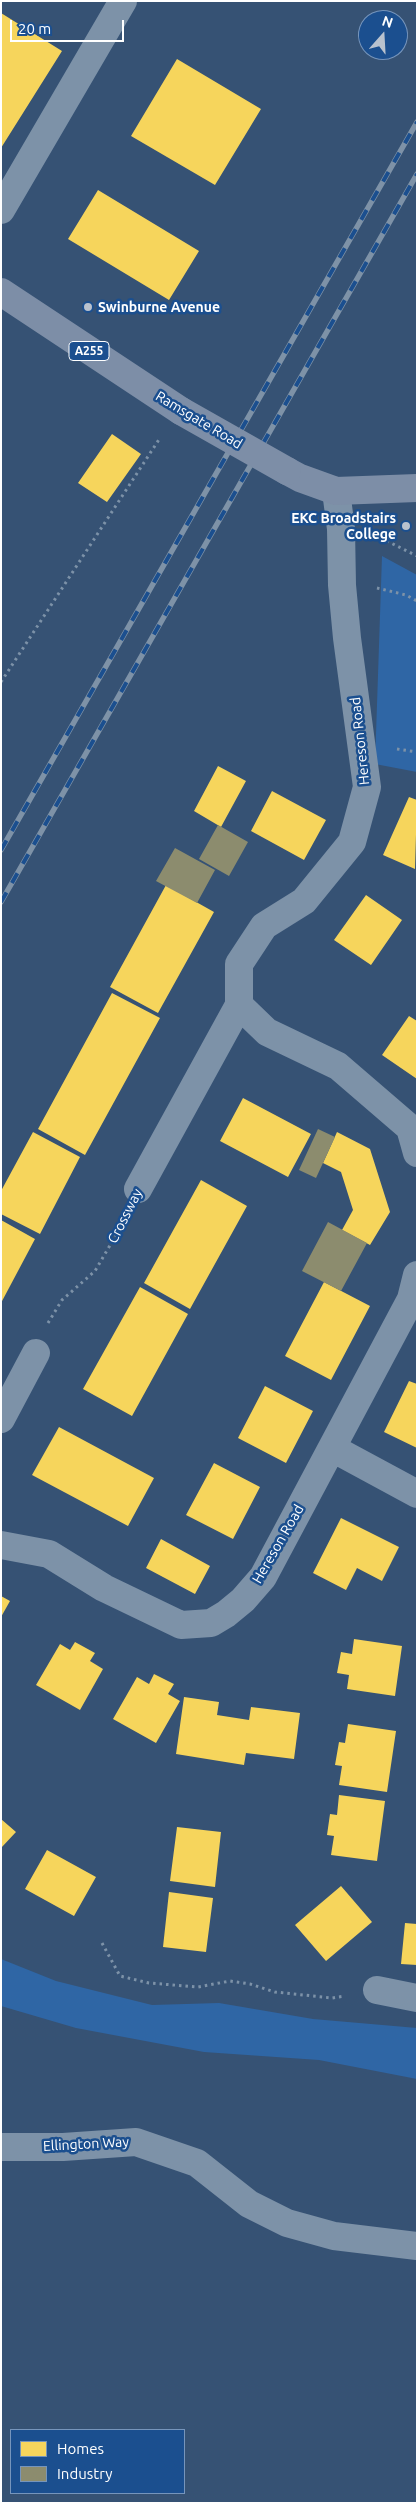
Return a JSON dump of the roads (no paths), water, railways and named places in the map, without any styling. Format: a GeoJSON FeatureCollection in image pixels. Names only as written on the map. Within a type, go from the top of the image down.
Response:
{"type":"FeatureCollection","features":[{"type":"Feature","properties":{"kind":"main road","name":"Ramsgate Road"},"geometry":{"type":"LineString","coordinates":[[1,292],[179,410],[300,478],[336,491],[417,488]]}},
{"type":"Feature","properties":{"kind":"street"},"geometry":{"type":"LineString","coordinates":[[1,210],[123,1]]}},
{"type":"Feature","properties":{"kind":"street","name":"Hereson Road"},"geometry":{"type":"LineString","coordinates":[[238,1004],[239,964],[264,926],[304,901],[352,842],[367,787],[342,585],[341,529],[336,491]]}},
{"type":"Feature","properties":{"kind":"street"},"geometry":{"type":"LineString","coordinates":[[238,1004],[267,1032],[338,1066],[410,1128],[417,1153]]}},
{"type":"Feature","properties":{"kind":"street","name":"Crossway"},"geometry":{"type":"LineString","coordinates":[[138,1189],[238,1004]]}},
{"type":"Feature","properties":{"kind":"street","name":"Hereson Road"},"geometry":{"type":"LineString","coordinates":[[1,1545],[49,1554],[104,1588],[181,1625],[211,1623],[243,1600],[263,1577],[411,1299],[417,1274]]}},
{"type":"Feature","properties":{"kind":"street"},"geometry":{"type":"LineString","coordinates":[[1,1419],[36,1353]]}},
{"type":"Feature","properties":{"kind":"street"},"geometry":{"type":"LineString","coordinates":[[332,1448],[417,1494]]}},
{"type":"Feature","properties":{"kind":"street"},"geometry":{"type":"LineString","coordinates":[[377,1990],[417,1998]]}},
{"type":"Feature","properties":{"kind":"street","name":"Ellington Way"},"geometry":{"type":"LineString","coordinates":[[1,2147],[63,2147],[136,2142],[196,2164],[249,2204],[287,2223],[334,2236],[417,2246]]}},
{"type":"Feature","properties":{"kind":"railway"},"geometry":{"type":"LineString","coordinates":[[1,850],[417,122]]}},
{"type":"Feature","properties":{"kind":"railway"},"geometry":{"type":"LineString","coordinates":[[1,902],[417,174]]}},
{"type":"Feature","properties":{"kind":"place","name":"Swinburne Avenue"},"geometry":{"type":"Point","coordinates":[88,307]}},
{"type":"Feature","properties":{"kind":"place","name":"EKC Broadstairs College"},"geometry":{"type":"Point","coordinates":[406,526]}}]}
